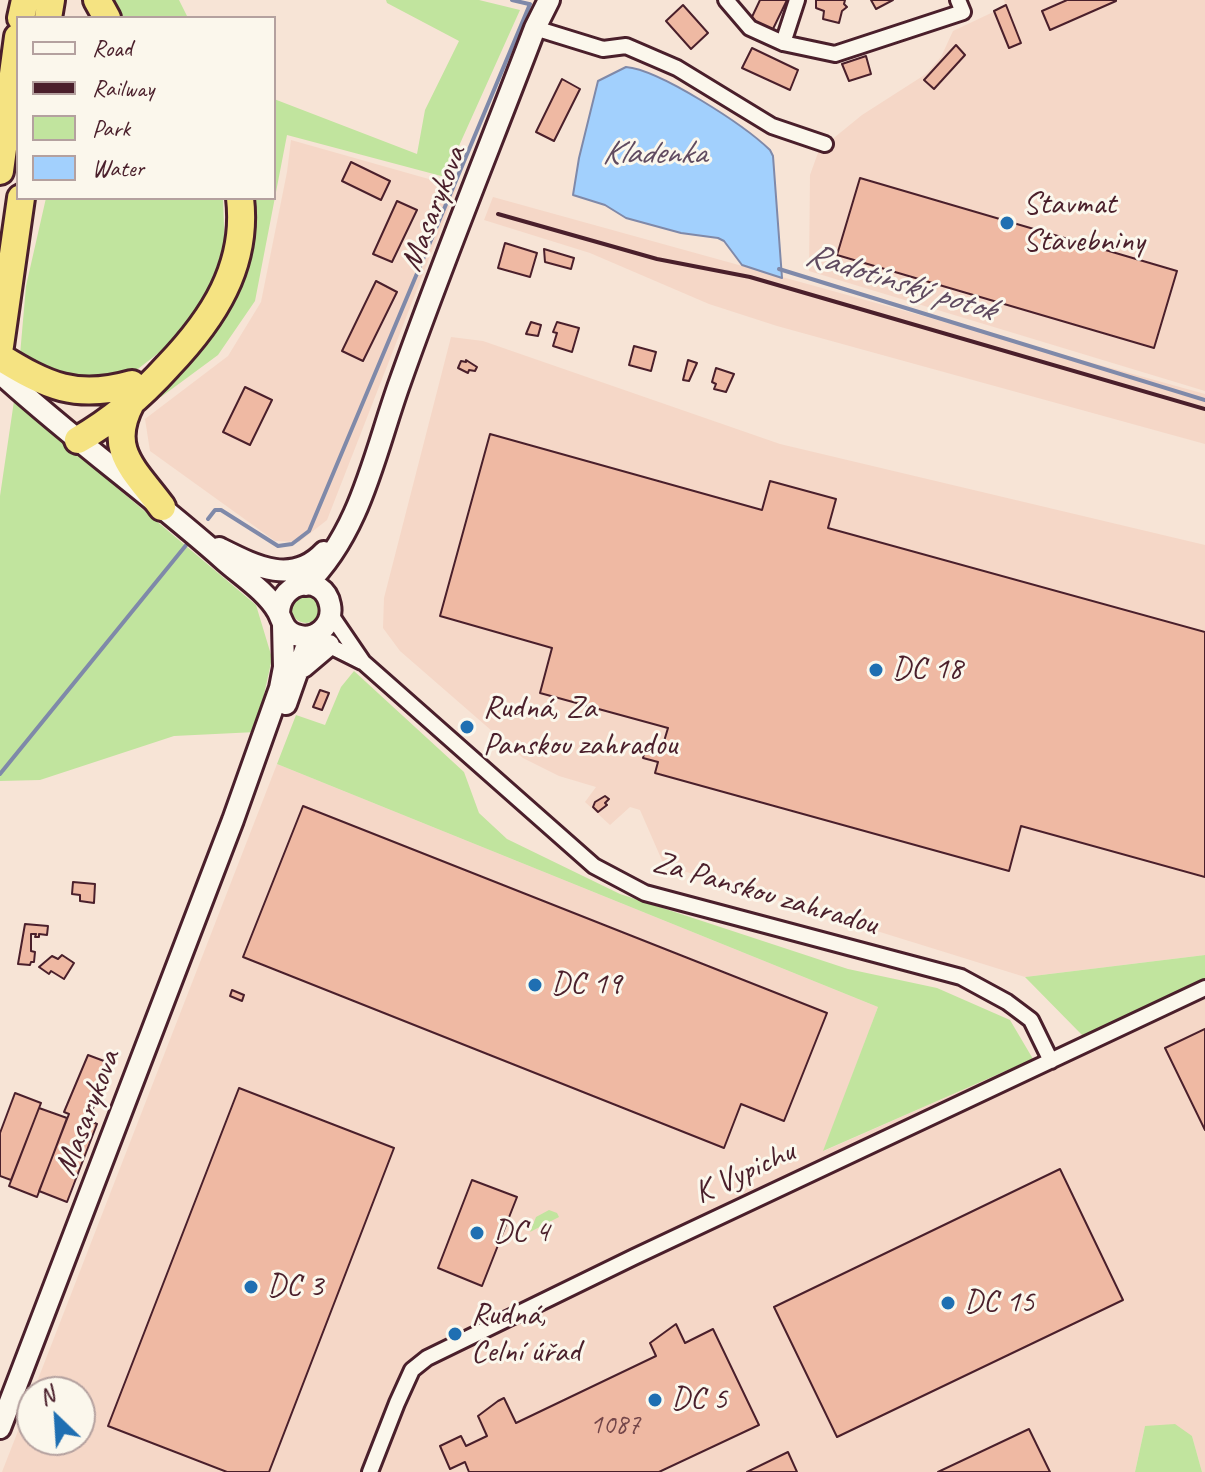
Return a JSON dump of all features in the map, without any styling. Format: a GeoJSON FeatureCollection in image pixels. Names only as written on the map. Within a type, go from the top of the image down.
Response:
{"type":"FeatureCollection","features":[{"type":"Feature","properties":{"kind":"highway"},"geometry":{"type":"LineString","coordinates":[[0,171],[16,52]]}},
{"type":"Feature","properties":{"kind":"highway"},"geometry":{"type":"LineString","coordinates":[[0,346],[21,200]]}},
{"type":"Feature","properties":{"kind":"highway"},"geometry":{"type":"LineString","coordinates":[[6,306],[33,200]]}},
{"type":"Feature","properties":{"kind":"highway"},"geometry":{"type":"LineString","coordinates":[[78,440],[95,410],[131,394],[181,353],[212,316],[228,285],[242,230],[240,200]]}},
{"type":"Feature","properties":{"kind":"highway"},"geometry":{"type":"LineString","coordinates":[[1,370],[34,377],[69,390],[131,394]]}},
{"type":"Feature","properties":{"kind":"highway"},"geometry":{"type":"LineString","coordinates":[[131,394],[120,427],[122,450],[162,507]]}},
{"type":"Feature","properties":{"kind":"main road","name":"Masarykova"},"geometry":{"type":"LineString","coordinates":[[298,587],[337,549],[366,482],[399,383],[535,28],[549,0]]}},
{"type":"Feature","properties":{"kind":"main road"},"geometry":{"type":"LineString","coordinates":[[1,370],[78,440],[162,507],[262,594],[296,635],[318,640],[325,627],[329,607],[319,589],[268,580],[235,556]]}},
{"type":"Feature","properties":{"kind":"main road","name":"Masarykova"},"geometry":{"type":"LineString","coordinates":[[329,607],[339,565],[369,495],[380,442]]}},
{"type":"Feature","properties":{"kind":"main road"},"geometry":{"type":"LineString","coordinates":[[200,539],[235,556],[286,572],[302,568],[318,558],[333,541],[380,442]]}},
{"type":"Feature","properties":{"kind":"main road"},"geometry":{"type":"LineString","coordinates":[[281,619],[280,602],[298,587]]}},
{"type":"Feature","properties":{"kind":"main road","name":"Masarykova"},"geometry":{"type":"LineString","coordinates":[[0,1428],[233,820],[280,688],[284,667],[281,619]]}},
{"type":"Feature","properties":{"kind":"main road","name":"Masarykova"},"geometry":{"type":"LineString","coordinates":[[233,820],[253,783],[298,673],[313,656],[318,640]]}},
{"type":"Feature","properties":{"kind":"street"},"geometry":{"type":"LineString","coordinates":[[726,0],[750,28],[783,43],[835,54],[960,6]]}},
{"type":"Feature","properties":{"kind":"street"},"geometry":{"type":"LineString","coordinates":[[783,43],[797,0]]}},
{"type":"Feature","properties":{"kind":"street"},"geometry":{"type":"LineString","coordinates":[[535,28],[603,49],[626,46],[677,68],[772,126],[825,144]]}},
{"type":"Feature","properties":{"kind":"street","name":"Za Panskou zahradou"},"geometry":{"type":"LineString","coordinates":[[329,607],[363,662]]}},
{"type":"Feature","properties":{"kind":"street","name":"Za Panskou zahradou"},"geometry":{"type":"LineString","coordinates":[[318,640],[363,662],[594,866],[645,893],[961,977],[1007,1002],[1031,1020],[1051,1061]]}},
{"type":"Feature","properties":{"kind":"street","name":"K Vypichu"},"geometry":{"type":"LineString","coordinates":[[370,1472],[412,1370],[427,1358],[1205,988]]}},
{"type":"Feature","properties":{"kind":"shaded area","name":"Stavmat Stavebniny"},"geometry":{"type":"Polygon","coordinates":[[[1004,0],[1205,0],[1205,391],[809,271],[810,175],[819,150],[862,115],[926,74],[941,57],[953,31],[1006,6],[1004,0]]]}},
{"type":"Feature","properties":{"kind":"shaded area"},"geometry":{"type":"Polygon","coordinates":[[[291,140],[457,187],[327,520],[299,542],[275,541],[150,451],[145,419],[228,356],[261,302],[291,140]]]}},
{"type":"Feature","properties":{"kind":"shaded area"},"geometry":{"type":"Polygon","coordinates":[[[493,197],[1205,394],[1205,444],[777,326],[709,304],[590,253],[484,220],[493,197]]]}},
{"type":"Feature","properties":{"kind":"shaded area"},"geometry":{"type":"Polygon","coordinates":[[[451,337],[483,341],[780,444],[1205,545],[1205,955],[1025,977],[664,865],[640,810],[630,807],[610,825],[585,802],[596,787],[559,776],[523,758],[400,651],[383,628],[384,598],[451,337]]]}},
{"type":"Feature","properties":{"kind":"shaded area"},"geometry":{"type":"Polygon","coordinates":[[[277,764],[878,1007],[824,1151],[1205,979],[1205,1472],[1202,1472],[1192,1436],[1145,1426],[1135,1472],[2,1472],[16,1436],[16,1456],[96,1456],[96,1376],[39,1376],[277,764]]]}},
{"type":"Feature","properties":{"kind":"green space"},"geometry":{"type":"Polygon","coordinates":[[[107,0],[179,0],[187,16],[115,16],[107,0]]]}},
{"type":"Feature","properties":{"kind":"green space"},"geometry":{"type":"Polygon","coordinates":[[[386,0],[479,0],[520,10],[445,177],[287,135],[276,192],[276,100],[417,154],[425,110],[459,41],[386,0]]]}},
{"type":"Feature","properties":{"kind":"green space"},"geometry":{"type":"Polygon","coordinates":[[[46,200],[223,200],[225,254],[188,330],[134,372],[80,384],[20,355],[26,286],[46,200]]]}},
{"type":"Feature","properties":{"kind":"green space"},"geometry":{"type":"Polygon","coordinates":[[[251,200],[274,200],[255,301],[218,355],[161,397],[150,398],[237,298],[254,229],[251,200]]]}},
{"type":"Feature","properties":{"kind":"green space"},"geometry":{"type":"Polygon","coordinates":[[[14,401],[256,605],[272,658],[256,732],[174,736],[40,780],[0,781],[0,496],[14,401]]]}},
{"type":"Feature","properties":{"kind":"green space"},"geometry":{"type":"Polygon","coordinates":[[[306,593],[312,594],[320,602],[320,614],[312,622],[306,623],[300,622],[292,614],[291,608],[292,602],[300,594],[306,593]]]}},
{"type":"Feature","properties":{"kind":"green space"},"geometry":{"type":"Polygon","coordinates":[[[354,671],[464,772],[479,813],[507,839],[620,894],[848,969],[937,988],[1010,1020],[1033,1059],[823,1151],[878,1007],[277,764],[296,715],[325,725],[341,687],[354,671]]]}},
{"type":"Feature","properties":{"kind":"green space"},"geometry":{"type":"Polygon","coordinates":[[[1205,955],[1205,979],[1083,1036],[1025,977],[1205,955]]]}},
{"type":"Feature","properties":{"kind":"green space"},"geometry":{"type":"Polygon","coordinates":[[[549,1210],[559,1217],[530,1232],[536,1217],[549,1210]]]}},
{"type":"Feature","properties":{"kind":"green space"},"geometry":{"type":"Polygon","coordinates":[[[1175,1424],[1192,1436],[1202,1472],[1135,1472],[1145,1426],[1175,1424]]]}},
{"type":"Feature","properties":{"kind":"water","name":"Kladenka"},"geometry":{"type":"Polygon","coordinates":[[[626,67],[641,70],[701,100],[770,150],[773,156],[782,278],[742,265],[724,241],[718,238],[681,233],[626,218],[605,205],[573,195],[598,81],[626,67]]]}},
{"type":"Feature","properties":{"kind":"building"},"geometry":{"type":"Polygon","coordinates":[[[760,0],[787,0],[772,31],[751,19],[760,0]]]}},
{"type":"Feature","properties":{"kind":"building"},"geometry":{"type":"Polygon","coordinates":[[[816,0],[845,0],[847,7],[842,11],[839,23],[823,19],[824,11],[816,8],[816,0]]]}},
{"type":"Feature","properties":{"kind":"building"},"geometry":{"type":"Polygon","coordinates":[[[871,0],[893,0],[876,9],[871,0]]]}},
{"type":"Feature","properties":{"kind":"building"},"geometry":{"type":"Polygon","coordinates":[[[1067,0],[1116,1],[1050,30],[1042,11],[1067,0]]]}},
{"type":"Feature","properties":{"kind":"building"},"geometry":{"type":"Polygon","coordinates":[[[683,5],[708,33],[691,49],[666,21],[683,5]]]}},
{"type":"Feature","properties":{"kind":"building"},"geometry":{"type":"Polygon","coordinates":[[[1006,5],[1021,43],[1009,48],[994,11],[1006,5]]]}},
{"type":"Feature","properties":{"kind":"building"},"geometry":{"type":"Polygon","coordinates":[[[956,45],[965,55],[934,89],[924,80],[956,45]]]}},
{"type":"Feature","properties":{"kind":"building"},"geometry":{"type":"Polygon","coordinates":[[[752,48],[798,70],[790,90],[742,68],[752,48]]]}},
{"type":"Feature","properties":{"kind":"building"},"geometry":{"type":"Polygon","coordinates":[[[866,56],[871,74],[849,81],[842,64],[866,56]]]}},
{"type":"Feature","properties":{"kind":"building"},"geometry":{"type":"Polygon","coordinates":[[[562,79],[580,89],[554,141],[536,132],[562,79]]]}},
{"type":"Feature","properties":{"kind":"building"},"geometry":{"type":"Polygon","coordinates":[[[351,162],[390,181],[381,200],[342,181],[351,162]]]}},
{"type":"Feature","properties":{"kind":"building"},"geometry":{"type":"Polygon","coordinates":[[[860,178],[1177,271],[1154,348],[837,255],[860,178]]]}},
{"type":"Feature","properties":{"kind":"building"},"geometry":{"type":"Polygon","coordinates":[[[397,201],[417,210],[392,262],[373,254],[397,201]]]}},
{"type":"Feature","properties":{"kind":"building"},"geometry":{"type":"Polygon","coordinates":[[[505,243],[537,253],[530,277],[498,268],[505,243]]]}},
{"type":"Feature","properties":{"kind":"building"},"geometry":{"type":"Polygon","coordinates":[[[544,249],[574,258],[571,269],[545,262],[544,249]]]}},
{"type":"Feature","properties":{"kind":"building"},"geometry":{"type":"Polygon","coordinates":[[[376,281],[397,292],[363,361],[342,351],[376,281]]]}},
{"type":"Feature","properties":{"kind":"building"},"geometry":{"type":"Polygon","coordinates":[[[531,322],[541,325],[538,336],[526,334],[531,322]]]}},
{"type":"Feature","properties":{"kind":"building"},"geometry":{"type":"Polygon","coordinates":[[[557,322],[579,328],[572,352],[553,346],[557,322]]]}},
{"type":"Feature","properties":{"kind":"building"},"geometry":{"type":"Polygon","coordinates":[[[634,346],[656,352],[651,371],[629,365],[634,346]]]}},
{"type":"Feature","properties":{"kind":"building"},"geometry":{"type":"Polygon","coordinates":[[[466,360],[477,367],[475,371],[469,370],[468,373],[458,368],[461,361],[466,360]]]}},
{"type":"Feature","properties":{"kind":"building"},"geometry":{"type":"Polygon","coordinates":[[[688,360],[697,363],[689,381],[683,380],[688,360]]]}},
{"type":"Feature","properties":{"kind":"building"},"geometry":{"type":"Polygon","coordinates":[[[716,368],[734,374],[726,392],[714,389],[716,384],[712,382],[716,368]]]}},
{"type":"Feature","properties":{"kind":"building"},"geometry":{"type":"Polygon","coordinates":[[[245,387],[272,400],[250,445],[223,432],[245,387]]]}},
{"type":"Feature","properties":{"kind":"building","name":"DC 18"},"geometry":{"type":"Polygon","coordinates":[[[490,434],[762,510],[770,481],[836,499],[828,528],[1205,632],[1205,877],[1021,826],[1009,871],[655,773],[658,762],[643,758],[645,748],[647,744],[662,748],[668,728],[540,693],[552,648],[440,616],[490,434]]]}},
{"type":"Feature","properties":{"kind":"building"},"geometry":{"type":"Polygon","coordinates":[[[320,690],[329,693],[322,710],[313,707],[320,690]]]}},
{"type":"Feature","properties":{"kind":"building"},"geometry":{"type":"Polygon","coordinates":[[[605,796],[609,799],[605,803],[607,805],[598,812],[593,807],[595,802],[605,796]]]}},
{"type":"Feature","properties":{"kind":"building","name":"DC 19"},"geometry":{"type":"Polygon","coordinates":[[[303,806],[827,1013],[784,1121],[741,1104],[724,1148],[243,957],[303,806]]]}},
{"type":"Feature","properties":{"kind":"building"},"geometry":{"type":"Polygon","coordinates":[[[73,882],[95,884],[94,903],[80,901],[80,895],[72,894],[73,882]]]}},
{"type":"Feature","properties":{"kind":"building"},"geometry":{"type":"Polygon","coordinates":[[[25,924],[48,926],[47,935],[35,937],[36,934],[31,934],[31,951],[35,952],[34,962],[30,965],[18,964],[25,924]]]}},
{"type":"Feature","properties":{"kind":"building"},"geometry":{"type":"Polygon","coordinates":[[[62,955],[74,963],[64,979],[39,967],[52,956],[58,959],[62,955]]]}},
{"type":"Feature","properties":{"kind":"building"},"geometry":{"type":"Polygon","coordinates":[[[232,990],[244,995],[242,1001],[230,996],[232,990]]]}},
{"type":"Feature","properties":{"kind":"building"},"geometry":{"type":"Polygon","coordinates":[[[1205,1029],[1205,1130],[1165,1048],[1205,1029]]]}},
{"type":"Feature","properties":{"kind":"building"},"geometry":{"type":"Polygon","coordinates":[[[88,1055],[112,1064],[88,1120],[97,1124],[67,1202],[39,1191],[69,1114],[64,1112],[88,1055]]]}},
{"type":"Feature","properties":{"kind":"building","name":"DC 3"},"geometry":{"type":"Polygon","coordinates":[[[239,1088],[394,1148],[269,1472],[227,1472],[108,1426],[239,1088]]]}},
{"type":"Feature","properties":{"kind":"building"},"geometry":{"type":"Polygon","coordinates":[[[15,1093],[41,1103],[11,1180],[0,1176],[0,1133],[15,1093]]]}},
{"type":"Feature","properties":{"kind":"building"},"geometry":{"type":"Polygon","coordinates":[[[39,1108],[67,1118],[37,1197],[9,1186],[39,1108]]]}},
{"type":"Feature","properties":{"kind":"building","name":"DC 15"},"geometry":{"type":"Polygon","coordinates":[[[1060,1169],[1123,1300],[837,1437],[774,1307],[1060,1169]]]}},
{"type":"Feature","properties":{"kind":"building","name":"DC 4"},"geometry":{"type":"Polygon","coordinates":[[[472,1180],[517,1197],[482,1286],[438,1268],[472,1180]]]}},
{"type":"Feature","properties":{"kind":"building","name":"DC 5"},"geometry":{"type":"Polygon","coordinates":[[[676,1324],[685,1343],[713,1329],[759,1425],[659,1472],[469,1472],[465,1462],[450,1469],[440,1446],[461,1436],[466,1446],[487,1436],[478,1416],[498,1401],[504,1398],[516,1423],[656,1356],[650,1343],[676,1324]]]}},
{"type":"Feature","properties":{"kind":"building"},"geometry":{"type":"Polygon","coordinates":[[[1029,1429],[1050,1472],[938,1472],[1029,1429]]]}},
{"type":"Feature","properties":{"kind":"building"},"geometry":{"type":"Polygon","coordinates":[[[788,1452],[797,1472],[747,1472],[788,1452]]]}},
{"type":"Feature","properties":{"kind":"waterway","name":"Radotínský potok"},"geometry":{"type":"LineString","coordinates":[[512,0],[529,4]]}},
{"type":"Feature","properties":{"kind":"waterway"},"geometry":{"type":"LineString","coordinates":[[208,519],[215,510],[221,510],[278,546],[292,544],[309,531],[530,4]]}},
{"type":"Feature","properties":{"kind":"waterway","name":"Radotínský potok"},"geometry":{"type":"LineString","coordinates":[[779,269],[1205,400]]}},
{"type":"Feature","properties":{"kind":"waterway"},"geometry":{"type":"LineString","coordinates":[[0,774],[187,544]]}},
{"type":"Feature","properties":{"kind":"railway"},"geometry":{"type":"LineString","coordinates":[[498,214],[657,259],[750,277],[1205,409]]}},
{"type":"Feature","properties":{"kind":"place","name":"Stavmat Stavebniny"},"geometry":{"type":"Point","coordinates":[1007,223]}},
{"type":"Feature","properties":{"kind":"place","name":"DC 18"},"geometry":{"type":"Point","coordinates":[876,670]}},
{"type":"Feature","properties":{"kind":"place","name":"Rudná, Za Panskou zahradou"},"geometry":{"type":"Point","coordinates":[467,727]}},
{"type":"Feature","properties":{"kind":"place","name":"DC 19"},"geometry":{"type":"Point","coordinates":[535,985]}},
{"type":"Feature","properties":{"kind":"place","name":"DC 4"},"geometry":{"type":"Point","coordinates":[477,1233]}},
{"type":"Feature","properties":{"kind":"place","name":"DC 3"},"geometry":{"type":"Point","coordinates":[251,1287]}},
{"type":"Feature","properties":{"kind":"place","name":"DC 15"},"geometry":{"type":"Point","coordinates":[948,1303]}},
{"type":"Feature","properties":{"kind":"place","name":"Rudná, Celní úřad"},"geometry":{"type":"Point","coordinates":[455,1334]}},
{"type":"Feature","properties":{"kind":"place","name":"DC 5"},"geometry":{"type":"Point","coordinates":[655,1400]}}]}
